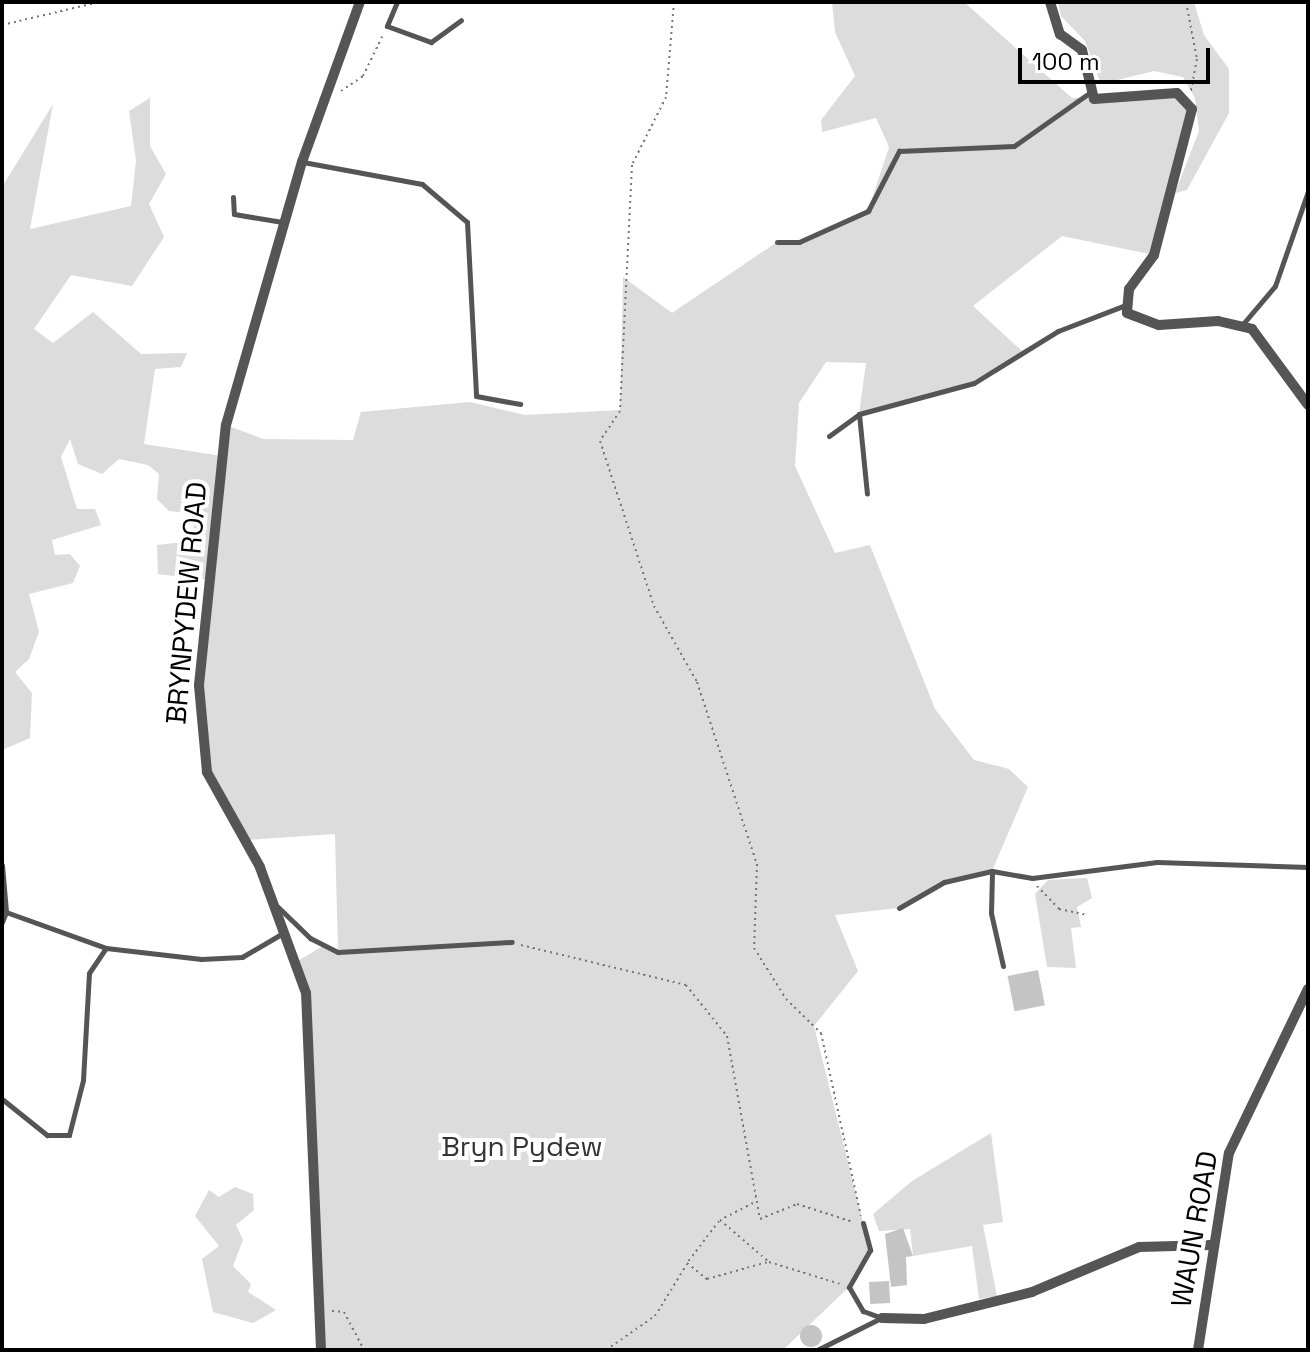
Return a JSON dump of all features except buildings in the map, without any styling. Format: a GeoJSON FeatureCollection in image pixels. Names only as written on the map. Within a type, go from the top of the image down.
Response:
{"type":"FeatureCollection","features":[{"type":"Feature","properties":{"kind":"street","name":"BRYNPYDEW ROAD"},"geometry":{"type":"LineString","coordinates":[[321,1350],[306,993],[273,902],[207,772],[199,685],[226,425],[302,162],[360,2]]}},
{"type":"Feature","properties":{"kind":"street"},"geometry":{"type":"LineString","coordinates":[[1050,2],[1060,34],[1082,50],[1089,93],[1102,101],[1177,93],[1189,102],[1193,118],[1154,255],[1123,306],[1159,325],[1242,325],[1278,355],[1308,405]]}},
{"type":"Feature","properties":{"kind":"street","name":"WAUN ROAD"},"geometry":{"type":"LineString","coordinates":[[1198,1350],[1212,1245],[1229,1153],[1308,989]]}},
{"type":"Feature","properties":{"kind":"street"},"geometry":{"type":"LineString","coordinates":[[882,1318],[924,1319],[1032,1292],[1139,1247],[1212,1245]]}},
{"type":"Feature","properties":{"kind":"lane"},"geometry":{"type":"LineString","coordinates":[[397,2],[387,26],[431,42],[461,20]]}},
{"type":"Feature","properties":{"kind":"lane"},"geometry":{"type":"LineString","coordinates":[[777,242],[799,242],[868,211],[899,151],[1014,146],[1089,93]]}},
{"type":"Feature","properties":{"kind":"lane"},"geometry":{"type":"LineString","coordinates":[[302,162],[422,184],[467,222],[476,396],[520,404]]}},
{"type":"Feature","properties":{"kind":"lane"},"geometry":{"type":"LineString","coordinates":[[1242,325],[1275,286],[1308,191]]}},
{"type":"Feature","properties":{"kind":"lane"},"geometry":{"type":"LineString","coordinates":[[233,197],[234,214],[283,223]]}},
{"type":"Feature","properties":{"kind":"lane"},"geometry":{"type":"LineString","coordinates":[[829,436],[859,414],[974,383],[1058,331],[1123,306]]}},
{"type":"Feature","properties":{"kind":"lane"},"geometry":{"type":"LineString","coordinates":[[859,414],[867,494]]}},
{"type":"Feature","properties":{"kind":"lane"},"geometry":{"type":"LineString","coordinates":[[899,908],[944,882],[992,871],[1032,878],[1157,862],[1308,867]]}},
{"type":"Feature","properties":{"kind":"lane"},"geometry":{"type":"LineString","coordinates":[[2,865],[6,912],[2,922]]}},
{"type":"Feature","properties":{"kind":"lane"},"geometry":{"type":"LineString","coordinates":[[992,871],[991,913],[1003,966]]}},
{"type":"Feature","properties":{"kind":"lane"},"geometry":{"type":"LineString","coordinates":[[273,902],[310,938],[338,952],[512,942]]}},
{"type":"Feature","properties":{"kind":"lane"},"geometry":{"type":"LineString","coordinates":[[6,912],[106,948],[222,960],[283,933]]}},
{"type":"Feature","properties":{"kind":"lane"},"geometry":{"type":"LineString","coordinates":[[2,1099],[47,1135],[69,1135],[83,1080],[89,973],[106,948]]}},
{"type":"Feature","properties":{"kind":"lane"},"geometry":{"type":"LineString","coordinates":[[863,1223],[870,1250],[849,1287],[863,1311],[882,1318]]}},
{"type":"Feature","properties":{"kind":"lane"},"geometry":{"type":"LineString","coordinates":[[817,1350],[882,1318]]}},
{"type":"Feature","properties":{"kind":"path"},"geometry":{"type":"LineString","coordinates":[[2,25],[99,2]]}},
{"type":"Feature","properties":{"kind":"path"},"geometry":{"type":"LineString","coordinates":[[512,942],[686,985],[727,1036],[753,1203],[760,1219],[797,1204],[863,1223],[821,1033],[786,999],[754,948],[757,864],[697,682],[654,606],[600,441],[620,411],[632,165],[666,97],[674,2]]}},
{"type":"Feature","properties":{"kind":"path"},"geometry":{"type":"LineString","coordinates":[[1186,2],[1197,59],[1189,102]]}},
{"type":"Feature","properties":{"kind":"path"},"geometry":{"type":"LineString","coordinates":[[338,103],[346,84],[371,66],[387,26]]}},
{"type":"Feature","properties":{"kind":"path"},"geometry":{"type":"LineString","coordinates":[[1032,878],[1059,909],[1087,915]]}},
{"type":"Feature","properties":{"kind":"path"},"geometry":{"type":"LineString","coordinates":[[606,1350],[655,1316],[687,1263],[720,1220],[753,1203]]}},
{"type":"Feature","properties":{"kind":"path"},"geometry":{"type":"LineString","coordinates":[[720,1220],[769,1262],[849,1287]]}},
{"type":"Feature","properties":{"kind":"path"},"geometry":{"type":"LineString","coordinates":[[687,1263],[707,1279],[769,1262]]}},
{"type":"Feature","properties":{"kind":"path"},"geometry":{"type":"LineString","coordinates":[[321,1310],[344,1312],[364,1350]]}},
{"type":"Feature","properties":{"kind":"path"},"geometry":{"type":"LineString","coordinates":[[524,1350],[534,1350]]}},
{"type":"Feature","properties":{"kind":"green space","name":"Bryn Pydew"},"geometry":{"type":"Polygon","coordinates":[[[832,2],[964,2],[1072,98],[1177,93],[1189,102],[1154,255],[1062,236],[973,306],[1023,352],[974,383],[859,414],[866,363],[826,362],[799,403],[795,466],[835,553],[870,545],[935,709],[974,760],[1009,769],[1028,787],[992,871],[944,882],[899,908],[835,915],[858,971],[814,1026],[870,1250],[849,1287],[783,1350],[321,1350],[306,993],[296,962],[323,946],[338,951],[335,834],[246,840],[207,772],[199,732],[209,580],[158,574],[157,545],[193,541],[194,514],[169,511],[157,499],[159,474],[148,465],[119,459],[102,474],[78,464],[70,439],[61,457],[77,509],[95,509],[101,525],[52,540],[55,555],[70,554],[80,566],[73,583],[29,594],[39,632],[29,659],[15,672],[32,693],[30,738],[2,750],[2,187],[53,104],[30,229],[131,206],[136,161],[129,111],[150,98],[150,146],[166,174],[149,204],[164,237],[132,286],[71,275],[34,329],[53,343],[93,312],[141,354],[187,353],[181,367],[155,369],[144,444],[222,456],[226,425],[263,439],[353,440],[361,412],[470,402],[525,415],[620,410],[623,277],[672,313],[777,242],[799,242],[868,211],[889,147],[876,118],[822,132],[821,120],[855,76],[835,32],[832,2]]]}},
{"type":"Feature","properties":{"kind":"green space"},"geometry":{"type":"Polygon","coordinates":[[[1058,2],[1194,2],[1204,35],[1229,69],[1229,113],[1187,190],[1175,193],[1199,131],[1195,98],[1183,77],[1154,71],[1101,84],[1085,41],[1061,16],[1058,2]]]}},
{"type":"Feature","properties":{"kind":"green space"},"geometry":{"type":"Polygon","coordinates":[[[1087,878],[1092,898],[1077,907],[1081,927],[1071,928],[1076,968],[1047,967],[1035,894],[1048,880],[1087,878]]]}},
{"type":"Feature","properties":{"kind":"green space"},"geometry":{"type":"Polygon","coordinates":[[[991,1133],[1003,1222],[983,1225],[997,1296],[979,1299],[972,1246],[913,1256],[910,1229],[879,1231],[873,1214],[912,1181],[991,1133]]]}},
{"type":"Feature","properties":{"kind":"green space"},"geometry":{"type":"Polygon","coordinates":[[[235,1187],[253,1194],[254,1210],[236,1225],[243,1240],[233,1266],[251,1284],[248,1292],[276,1310],[253,1323],[213,1312],[202,1259],[219,1246],[195,1216],[209,1190],[219,1197],[235,1187]]]}}]}
